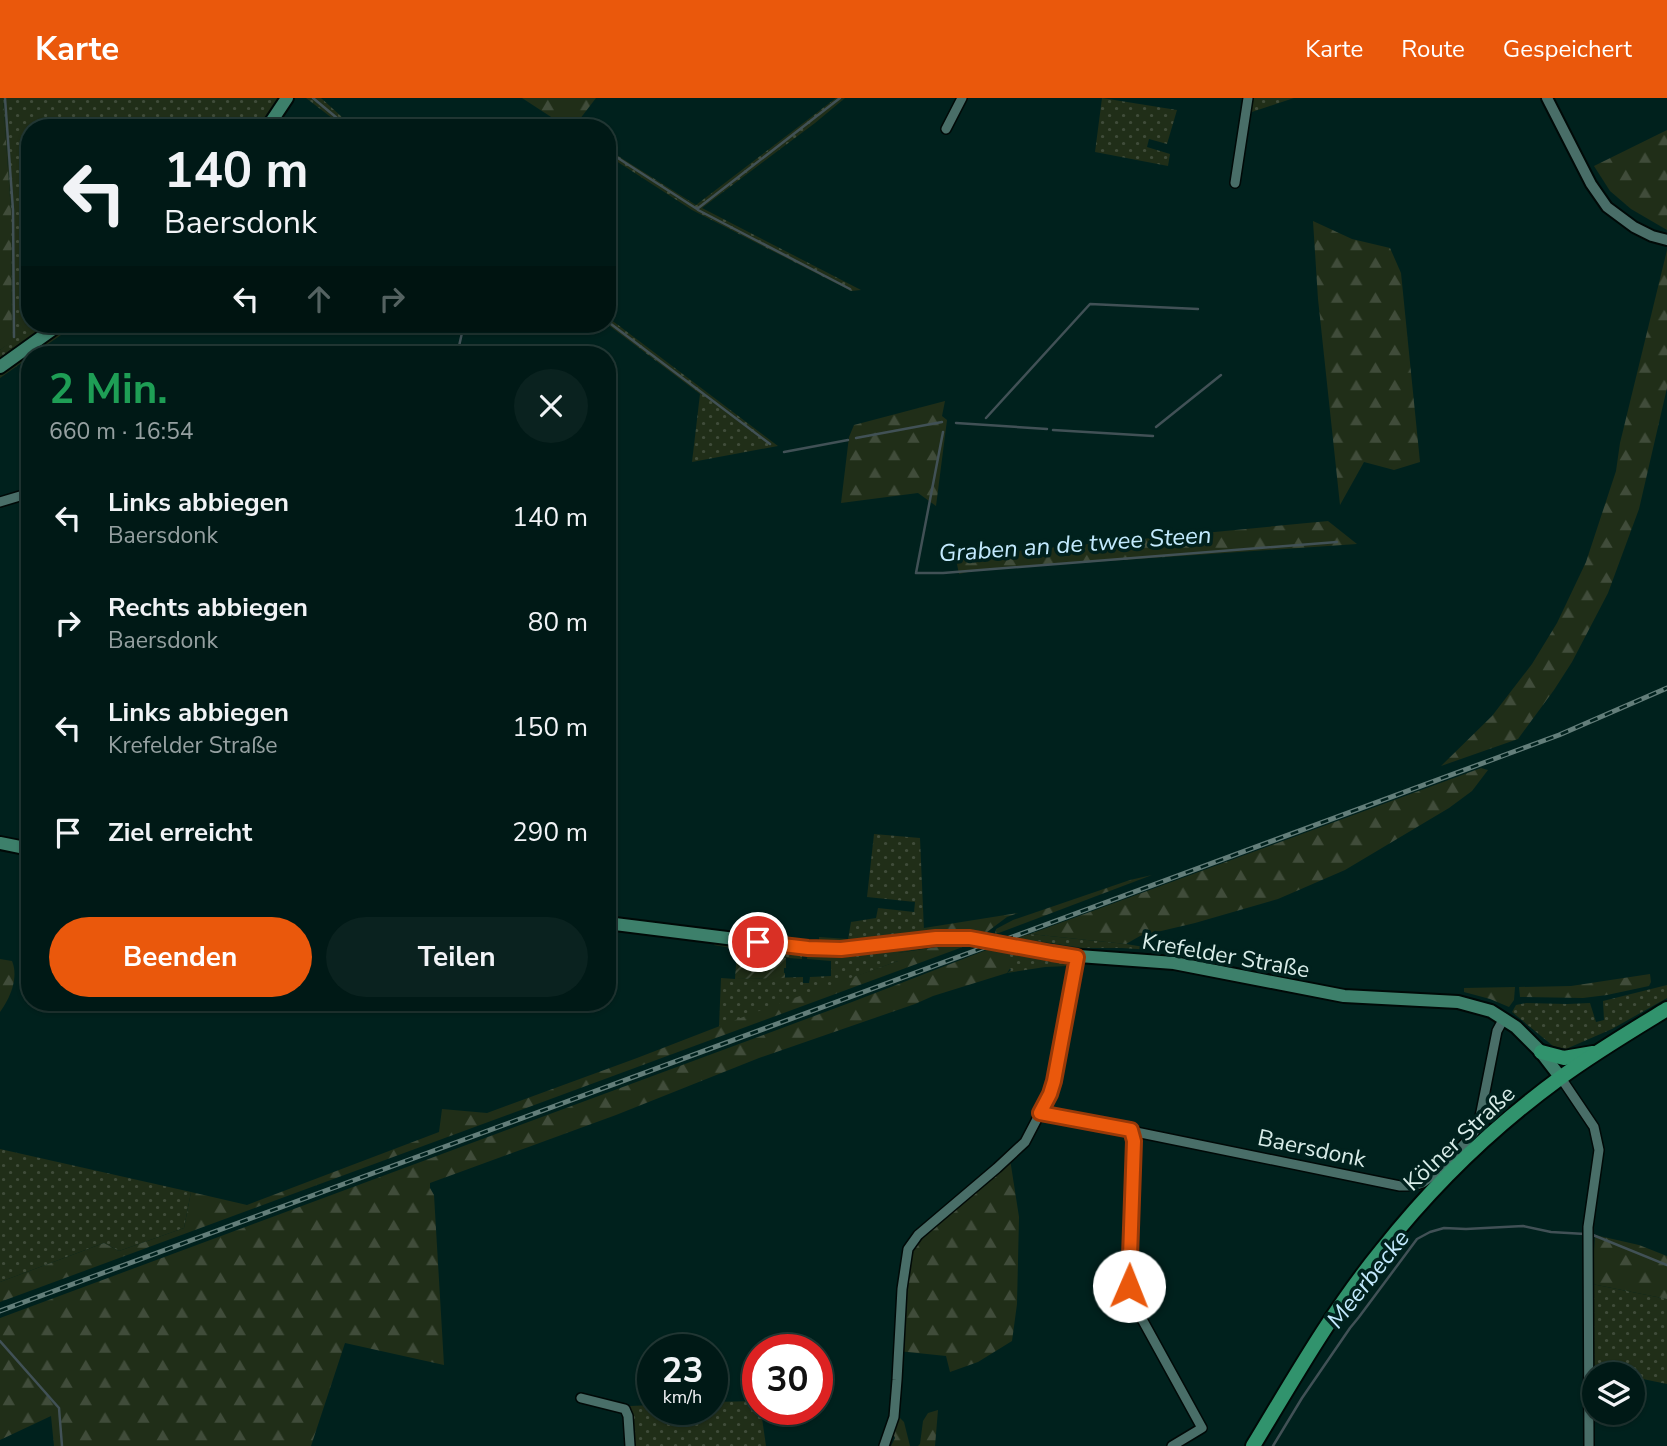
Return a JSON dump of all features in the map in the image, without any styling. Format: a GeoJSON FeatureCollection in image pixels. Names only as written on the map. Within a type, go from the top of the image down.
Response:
{"type":"FeatureCollection","features":[{"type":"Feature","properties":{"kind":"main road"},"geometry":{"type":"LineString","coordinates":[[273,119],[287,98]]}},
{"type":"Feature","properties":{"kind":"main road"},"geometry":{"type":"LineString","coordinates":[[29,346],[47,333]]}},
{"type":"Feature","properties":{"kind":"main road"},"geometry":{"type":"LineString","coordinates":[[0,367],[21,352]]}},
{"type":"Feature","properties":{"kind":"main road"},"geometry":{"type":"LineString","coordinates":[[0,843],[21,847]]}},
{"type":"Feature","properties":{"kind":"main road","name":"Krefelder Straße"},"geometry":{"type":"LineString","coordinates":[[616,924],[808,948],[851,948],[936,938],[970,938],[1077,957],[1174,963],[1344,996],[1458,1003],[1481,1007],[1504,1018],[1541,1052],[1561,1078]]}},
{"type":"Feature","properties":{"kind":"main road","name":"Kölner Straße"},"geometry":{"type":"LineString","coordinates":[[1252,1446],[1353,1288],[1428,1196],[1490,1135],[1561,1078],[1667,1009]]}},
{"type":"Feature","properties":{"kind":"main road"},"geometry":{"type":"LineString","coordinates":[[1541,1052],[1564,1058],[1601,1051]]}},
{"type":"Feature","properties":{"kind":"street"},"geometry":{"type":"LineString","coordinates":[[946,129],[962,98]]}},
{"type":"Feature","properties":{"kind":"street"},"geometry":{"type":"LineString","coordinates":[[1235,183],[1248,98]]}},
{"type":"Feature","properties":{"kind":"street"},"geometry":{"type":"LineString","coordinates":[[1547,98],[1591,184],[1607,207],[1634,227],[1667,240]]}},
{"type":"Feature","properties":{"kind":"street"},"geometry":{"type":"LineString","coordinates":[[0,502],[21,496]]}},
{"type":"Feature","properties":{"kind":"street"},"geometry":{"type":"LineString","coordinates":[[884,1446],[894,1417],[902,1289],[908,1249],[918,1235],[1026,1142],[1054,1081],[1077,957]]}},
{"type":"Feature","properties":{"kind":"street","name":"Baersdonk"},"geometry":{"type":"LineString","coordinates":[[1040,1113],[1400,1186],[1414,1186],[1424,1182],[1478,1127],[1497,1031],[1504,1018]]}},
{"type":"Feature","properties":{"kind":"street"},"geometry":{"type":"LineString","coordinates":[[1561,1078],[1594,1127],[1599,1150],[1588,1227],[1589,1446]]}},
{"type":"Feature","properties":{"kind":"street"},"geometry":{"type":"LineString","coordinates":[[1131,1130],[1134,1141],[1129,1286],[1137,1310],[1202,1428],[1172,1446]]}},
{"type":"Feature","properties":{"kind":"street"},"geometry":{"type":"LineString","coordinates":[[581,1398],[625,1409],[630,1446]]}},
{"type":"Feature","properties":{"kind":"green space"},"geometry":{"type":"Polygon","coordinates":[[[0,98],[3,98],[11,212],[12,342],[0,350],[0,98]]]}},
{"type":"Feature","properties":{"kind":"green space"},"geometry":{"type":"Polygon","coordinates":[[[3,98],[283,98],[269,119],[21,119],[21,333],[42,333],[0,363],[0,350],[12,341],[11,212],[3,98]]]}},
{"type":"Feature","properties":{"kind":"green space"},"geometry":{"type":"Polygon","coordinates":[[[306,98],[321,98],[344,119],[333,119],[306,98]]]}},
{"type":"Feature","properties":{"kind":"green space"},"geometry":{"type":"Polygon","coordinates":[[[522,98],[596,98],[580,119],[554,119],[522,98]]]}},
{"type":"Feature","properties":{"kind":"green space"},"geometry":{"type":"Polygon","coordinates":[[[836,98],[845,98],[702,208],[861,290],[851,291],[692,210],[616,161],[616,155],[696,205],[836,98]]]}},
{"type":"Feature","properties":{"kind":"green space"},"geometry":{"type":"Polygon","coordinates":[[[1102,98],[1177,110],[1167,144],[1149,139],[1147,147],[1170,154],[1168,166],[1095,152],[1102,98]]]}},
{"type":"Feature","properties":{"kind":"green space"},"geometry":{"type":"Polygon","coordinates":[[[1251,98],[1294,98],[1249,113],[1251,98]]]}},
{"type":"Feature","properties":{"kind":"green space"},"geometry":{"type":"Polygon","coordinates":[[[1667,130],[1667,230],[1631,209],[1610,191],[1594,166],[1667,130]]]}},
{"type":"Feature","properties":{"kind":"green space"},"geometry":{"type":"Polygon","coordinates":[[[1313,221],[1352,239],[1390,248],[1401,273],[1420,462],[1394,470],[1364,462],[1340,505],[1318,299],[1313,221]]]}},
{"type":"Feature","properties":{"kind":"green space"},"geometry":{"type":"Polygon","coordinates":[[[1667,250],[1667,388],[1639,509],[1608,593],[1572,662],[1518,739],[1441,766],[1492,716],[1532,664],[1557,623],[1586,562],[1616,471],[1620,443],[1667,250]]]}},
{"type":"Feature","properties":{"kind":"green space"},"geometry":{"type":"Polygon","coordinates":[[[616,324],[778,446],[692,462],[700,394],[616,331],[616,324]]]}},
{"type":"Feature","properties":{"kind":"green space"},"geometry":{"type":"Polygon","coordinates":[[[55,333],[64,333],[45,346],[37,346],[55,333]]]}},
{"type":"Feature","properties":{"kind":"green space"},"geometry":{"type":"Polygon","coordinates":[[[21,357],[21,363],[0,378],[0,372],[21,357]]]}},
{"type":"Feature","properties":{"kind":"green space"},"geometry":{"type":"Polygon","coordinates":[[[945,401],[942,416],[947,420],[936,506],[918,493],[841,503],[849,437],[854,425],[945,401]]]}},
{"type":"Feature","properties":{"kind":"green space"},"geometry":{"type":"Polygon","coordinates":[[[1328,521],[1357,544],[977,570],[959,574],[956,559],[975,555],[1328,521]]]}},
{"type":"Feature","properties":{"kind":"green space"},"geometry":{"type":"Polygon","coordinates":[[[1481,768],[1488,770],[1472,791],[1449,808],[1345,870],[1278,899],[1140,936],[1126,944],[1030,934],[1481,768]]]}},
{"type":"Feature","properties":{"kind":"green space"},"geometry":{"type":"Polygon","coordinates":[[[874,834],[920,838],[924,931],[848,941],[819,940],[819,937],[848,939],[851,922],[876,918],[878,908],[914,912],[915,902],[867,897],[874,834]]]}},
{"type":"Feature","properties":{"kind":"green space"},"geometry":{"type":"Polygon","coordinates":[[[1152,875],[995,934],[996,929],[1013,920],[1152,875]]]}},
{"type":"Feature","properties":{"kind":"green space"},"geometry":{"type":"Polygon","coordinates":[[[1018,913],[1007,917],[987,932],[949,929],[924,931],[924,928],[1018,913]]]}},
{"type":"Feature","properties":{"kind":"green space"},"geometry":{"type":"Polygon","coordinates":[[[1030,934],[1168,951],[1083,948],[1017,938],[1030,934]]]}},
{"type":"Feature","properties":{"kind":"green space"},"geometry":{"type":"Polygon","coordinates":[[[716,942],[802,953],[802,959],[714,945],[716,942]]]}},
{"type":"Feature","properties":{"kind":"green space"},"geometry":{"type":"Polygon","coordinates":[[[971,943],[960,948],[930,947],[898,953],[898,961],[719,1027],[721,978],[803,977],[803,983],[809,983],[810,977],[831,976],[831,961],[807,959],[808,953],[971,943]]]}},
{"type":"Feature","properties":{"kind":"green space"},"geometry":{"type":"Polygon","coordinates":[[[944,946],[960,948],[0,1302],[0,1282],[104,1243],[119,1251],[184,1228],[191,1192],[247,1205],[439,1132],[442,1109],[487,1113],[898,961],[898,953],[944,946]]]}},
{"type":"Feature","properties":{"kind":"green space"},"geometry":{"type":"Polygon","coordinates":[[[994,947],[1060,960],[1068,966],[1007,973],[1011,970],[999,951],[989,949],[994,947]]]}},
{"type":"Feature","properties":{"kind":"green space"},"geometry":{"type":"Polygon","coordinates":[[[737,949],[786,958],[785,978],[735,979],[737,949]]]}},
{"type":"Feature","properties":{"kind":"green space"},"geometry":{"type":"Polygon","coordinates":[[[989,949],[1011,957],[1013,964],[1007,973],[933,996],[759,1058],[616,1115],[430,1183],[434,1195],[444,1365],[345,1343],[311,1446],[54,1446],[51,1416],[0,1440],[0,1318],[989,949]]]}},
{"type":"Feature","properties":{"kind":"green space"},"geometry":{"type":"Polygon","coordinates":[[[0,959],[12,961],[14,981],[0,1012],[0,959]]]}},
{"type":"Feature","properties":{"kind":"green space"},"geometry":{"type":"Polygon","coordinates":[[[1650,974],[1649,986],[1607,995],[1583,998],[1520,997],[1519,987],[1571,986],[1650,974]]]}},
{"type":"Feature","properties":{"kind":"green space"},"geometry":{"type":"Polygon","coordinates":[[[1667,985],[1667,998],[1612,1029],[1566,1049],[1553,1046],[1512,1012],[1516,1005],[1526,1003],[1590,1003],[1596,1022],[1604,1020],[1603,1001],[1667,985]]]}},
{"type":"Feature","properties":{"kind":"green space"},"geometry":{"type":"Polygon","coordinates":[[[1515,987],[1514,1000],[1509,1007],[1464,992],[1464,988],[1515,987]]]}},
{"type":"Feature","properties":{"kind":"green space"},"geometry":{"type":"Polygon","coordinates":[[[0,1149],[191,1192],[184,1228],[119,1251],[104,1243],[0,1282],[0,1149]]]}},
{"type":"Feature","properties":{"kind":"green space"},"geometry":{"type":"Polygon","coordinates":[[[1010,1159],[1019,1217],[1017,1304],[1012,1341],[978,1362],[950,1372],[946,1356],[898,1351],[905,1268],[918,1235],[1010,1159]]]}},
{"type":"Feature","properties":{"kind":"green space"},"geometry":{"type":"Polygon","coordinates":[[[1595,1235],[1639,1245],[1667,1256],[1667,1299],[1592,1284],[1595,1235]]]}},
{"type":"Feature","properties":{"kind":"green space"},"geometry":{"type":"Polygon","coordinates":[[[1592,1284],[1667,1299],[1667,1384],[1645,1379],[1645,1362],[1588,1362],[1592,1284]]]}},
{"type":"Feature","properties":{"kind":"green space"},"geometry":{"type":"Polygon","coordinates":[[[742,1401],[742,1425],[763,1425],[766,1446],[633,1446],[630,1406],[637,1406],[637,1425],[728,1425],[728,1402],[742,1401]]]}},
{"type":"Feature","properties":{"kind":"green space"},"geometry":{"type":"Polygon","coordinates":[[[938,1410],[935,1446],[918,1446],[923,1421],[928,1413],[938,1410]]]}},
{"type":"Feature","properties":{"kind":"green space"},"geometry":{"type":"Polygon","coordinates":[[[897,1415],[904,1422],[910,1446],[891,1446],[895,1438],[892,1431],[897,1415]]]}},
{"type":"Feature","properties":{"kind":"waterway"},"geometry":{"type":"LineString","coordinates":[[5,98],[13,210],[14,337]]}},
{"type":"Feature","properties":{"kind":"waterway"},"geometry":{"type":"LineString","coordinates":[[313,98],[338,119]]}},
{"type":"Feature","properties":{"kind":"waterway"},"geometry":{"type":"LineString","coordinates":[[616,157],[697,209],[840,98]]}},
{"type":"Feature","properties":{"kind":"waterway"},"geometry":{"type":"LineString","coordinates":[[698,210],[850,289]]}},
{"type":"Feature","properties":{"kind":"waterway"},"geometry":{"type":"LineString","coordinates":[[986,418],[1090,304],[1198,309]]}},
{"type":"Feature","properties":{"kind":"waterway","name":"Graben an de twee Steen"},"geometry":{"type":"LineString","coordinates":[[616,328],[770,444]]}},
{"type":"Feature","properties":{"kind":"waterway"},"geometry":{"type":"LineString","coordinates":[[459,346],[462,333]]}},
{"type":"Feature","properties":{"kind":"waterway"},"geometry":{"type":"LineString","coordinates":[[1156,427],[1221,375]]}},
{"type":"Feature","properties":{"kind":"waterway","name":"Graben an de twee Steen"},"geometry":{"type":"LineString","coordinates":[[856,438],[942,422]]}},
{"type":"Feature","properties":{"kind":"waterway"},"geometry":{"type":"LineString","coordinates":[[956,423],[1047,429]]}},
{"type":"Feature","properties":{"kind":"waterway"},"geometry":{"type":"LineString","coordinates":[[1053,430],[1153,436]]}},
{"type":"Feature","properties":{"kind":"waterway","name":"Graben an de twee Steen"},"geometry":{"type":"LineString","coordinates":[[943,432],[916,573],[1337,542]]}},
{"type":"Feature","properties":{"kind":"waterway","name":"Graben an de twee Steen"},"geometry":{"type":"LineString","coordinates":[[784,452],[848,440]]}},
{"type":"Feature","properties":{"kind":"waterway","name":"Meerbecke"},"geometry":{"type":"LineString","coordinates":[[1273,1446],[1350,1328],[1417,1239],[1444,1228],[1523,1226],[1551,1232],[1585,1234]]}},
{"type":"Feature","properties":{"kind":"waterway","name":"Meerbecke"},"geometry":{"type":"LineString","coordinates":[[1593,1235],[1667,1265]]}},
{"type":"Feature","properties":{"kind":"waterway"},"geometry":{"type":"LineString","coordinates":[[0,1341],[59,1408],[62,1446]]}},
{"type":"Feature","properties":{"kind":"railway"},"geometry":{"type":"LineString","coordinates":[[0,1311],[1559,735],[1667,688]]}},
{"type":"Feature","properties":{"kind":"route"},"geometry":{"type":"LineString","coordinates":[[758,942],[841,949],[936,938],[970,938],[1077,957],[1054,1081],[1040,1113],[1131,1130],[1134,1141],[1129,1286]]}}]}
